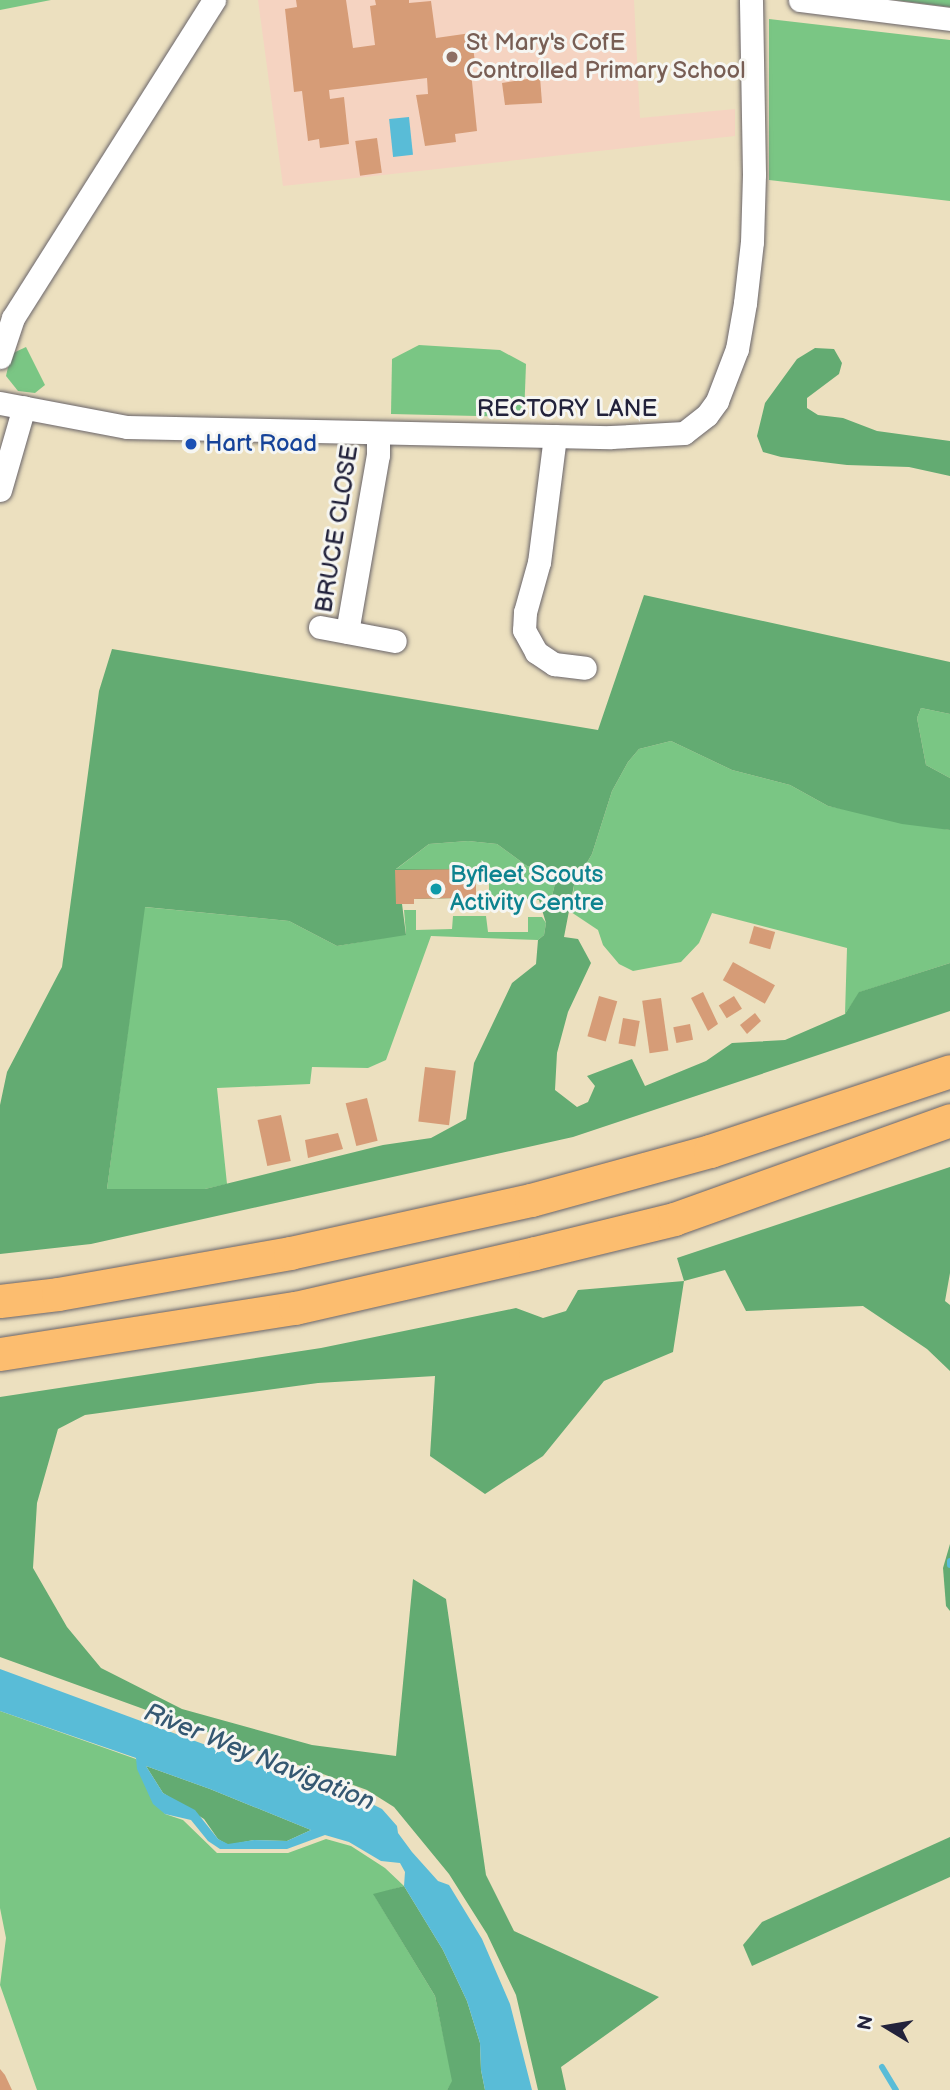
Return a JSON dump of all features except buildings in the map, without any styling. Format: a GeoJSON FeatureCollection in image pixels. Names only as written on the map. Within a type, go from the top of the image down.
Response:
{"type":"FeatureCollection","features":[{"type":"Feature","properties":{"kind":"highway"},"geometry":{"type":"LineString","coordinates":[[0,1301],[58,1294],[290,1253],[531,1200],[710,1151],[950,1071]]}},
{"type":"Feature","properties":{"kind":"highway"},"geometry":{"type":"LineString","coordinates":[[0,1354],[295,1308],[535,1254],[674,1219],[950,1120]]}},
{"type":"Feature","properties":{"kind":"street"},"geometry":{"type":"LineString","coordinates":[[0,357],[13,318],[214,0]]}},
{"type":"Feature","properties":{"kind":"street","name":"RECTORY LANE"},"geometry":{"type":"LineString","coordinates":[[0,402],[127,427],[555,436],[661,436],[684,433],[707,415],[717,401],[737,349],[752,242],[754,174],[751,0]]}},
{"type":"Feature","properties":{"kind":"street"},"geometry":{"type":"LineString","coordinates":[[800,0],[950,19]]}},
{"type":"Feature","properties":{"kind":"street"},"geometry":{"type":"LineString","coordinates":[[0,490],[24,407]]}},
{"type":"Feature","properties":{"kind":"street","name":"BRUCE CLOSE"},"geometry":{"type":"LineString","coordinates":[[347,632],[378,455],[378,434]]}},
{"type":"Feature","properties":{"kind":"street"},"geometry":{"type":"LineString","coordinates":[[555,436],[539,562],[525,612],[524,630],[536,652],[554,664],[585,668]]}},
{"type":"Feature","properties":{"kind":"street","name":"BRUCE CLOSE"},"geometry":{"type":"LineString","coordinates":[[320,627],[395,641]]}},
{"type":"Feature","properties":{"kind":"shaded area","name":"St Mary's CofE Controlled Primary School"},"geometry":{"type":"Polygon","coordinates":[[[258,0],[634,0],[640,118],[735,109],[735,136],[283,186],[258,0]]]}},
{"type":"Feature","properties":{"kind":"green space"},"geometry":{"type":"Polygon","coordinates":[[[0,0],[51,0],[0,10],[0,0]]]}},
{"type":"Feature","properties":{"kind":"green space"},"geometry":{"type":"Polygon","coordinates":[[[896,0],[950,0],[950,7],[896,0]]]}},
{"type":"Feature","properties":{"kind":"green space"},"geometry":{"type":"Polygon","coordinates":[[[769,19],[950,40],[950,201],[769,180],[769,19]]]}},
{"type":"Feature","properties":{"kind":"green space"},"geometry":{"type":"Polygon","coordinates":[[[419,345],[500,350],[526,364],[524,417],[391,414],[392,359],[419,345]]]}},
{"type":"Feature","properties":{"kind":"green space"},"geometry":{"type":"Polygon","coordinates":[[[26,347],[45,385],[35,393],[18,391],[6,376],[11,354],[26,347]]]}},
{"type":"Feature","properties":{"kind":"green space"},"geometry":{"type":"Polygon","coordinates":[[[815,348],[834,349],[842,363],[839,374],[807,398],[807,408],[818,415],[843,418],[877,431],[950,441],[950,476],[909,467],[847,465],[781,457],[763,452],[757,436],[765,403],[797,359],[815,348]]]}},
{"type":"Feature","properties":{"kind":"green space"},"geometry":{"type":"Polygon","coordinates":[[[644,595],[950,662],[950,714],[921,708],[917,718],[926,765],[950,778],[950,830],[902,824],[828,806],[790,785],[732,770],[671,741],[639,749],[628,762],[612,791],[592,854],[574,885],[564,937],[578,939],[591,963],[568,1012],[557,1053],[555,1090],[577,1107],[588,1102],[595,1086],[587,1076],[632,1059],[645,1086],[706,1061],[732,1043],[785,1040],[845,1014],[859,992],[950,963],[950,1011],[573,1137],[91,1244],[0,1254],[0,1105],[7,1072],[62,967],[99,691],[112,649],[598,730],[644,595]],[[468,841],[429,844],[396,869],[476,869],[476,902],[457,902],[456,898],[414,899],[414,904],[402,904],[406,935],[337,946],[289,921],[145,907],[107,1189],[205,1189],[383,1145],[431,1138],[466,1119],[474,1063],[512,983],[536,964],[538,940],[544,935],[546,923],[539,900],[552,896],[558,871],[527,866],[497,844],[468,841]]]}},
{"type":"Feature","properties":{"kind":"green space"},"geometry":{"type":"Polygon","coordinates":[[[921,708],[950,714],[950,778],[926,765],[917,718],[921,708]]]}},
{"type":"Feature","properties":{"kind":"green space"},"geometry":{"type":"Polygon","coordinates":[[[671,741],[732,770],[790,785],[828,806],[950,830],[950,963],[860,992],[845,1014],[847,948],[712,913],[699,943],[681,962],[633,971],[619,964],[603,945],[598,930],[571,912],[574,885],[592,854],[612,791],[628,762],[639,749],[671,741]]]}},
{"type":"Feature","properties":{"kind":"green space"},"geometry":{"type":"Polygon","coordinates":[[[468,841],[497,844],[527,866],[558,871],[552,896],[539,900],[489,896],[489,881],[395,870],[429,844],[468,841]]]}},
{"type":"Feature","properties":{"kind":"green space"},"geometry":{"type":"Polygon","coordinates":[[[144,907],[289,921],[337,946],[406,934],[404,910],[416,910],[416,930],[452,929],[453,916],[486,916],[488,932],[528,932],[528,917],[542,917],[546,923],[544,935],[538,940],[431,936],[386,1060],[368,1068],[312,1067],[310,1084],[217,1088],[227,1184],[205,1189],[107,1189],[144,907]]]}},
{"type":"Feature","properties":{"kind":"green space"},"geometry":{"type":"Polygon","coordinates":[[[950,1167],[950,1273],[945,1301],[950,1305],[950,1371],[927,1349],[863,1306],[746,1311],[725,1270],[684,1281],[677,1258],[950,1167]]]}},
{"type":"Feature","properties":{"kind":"green space"},"geometry":{"type":"Polygon","coordinates":[[[684,1281],[673,1352],[604,1381],[543,1456],[485,1494],[430,1456],[435,1376],[318,1383],[85,1415],[58,1429],[37,1503],[33,1568],[67,1627],[101,1668],[182,1709],[312,1745],[396,1756],[413,1579],[446,1599],[486,1875],[514,1931],[659,1997],[561,2067],[566,2090],[538,2090],[516,1995],[487,1934],[449,1874],[394,1807],[367,1790],[0,1657],[0,1397],[321,1348],[516,1308],[543,1318],[566,1311],[578,1290],[684,1281]]]}},
{"type":"Feature","properties":{"kind":"green space"},"geometry":{"type":"Polygon","coordinates":[[[950,1544],[950,1611],[946,1606],[943,1568],[950,1544]]]}},
{"type":"Feature","properties":{"kind":"green space"},"geometry":{"type":"Polygon","coordinates":[[[0,1711],[136,1759],[165,1814],[183,1820],[217,1853],[288,1853],[326,1839],[351,1846],[385,1868],[404,1886],[374,1895],[435,1996],[453,2081],[447,2090],[37,2090],[0,1985],[6,1938],[0,1908],[0,1711]]]}},
{"type":"Feature","properties":{"kind":"green space"},"geometry":{"type":"Polygon","coordinates":[[[146,1766],[311,1830],[287,1841],[254,1840],[228,1845],[218,1839],[204,1819],[163,1793],[146,1766]]]}},
{"type":"Feature","properties":{"kind":"green space"},"geometry":{"type":"Polygon","coordinates":[[[950,1837],[950,1877],[752,1966],[743,1945],[762,1922],[950,1837]]]}},
{"type":"Feature","properties":{"kind":"green space"},"geometry":{"type":"Polygon","coordinates":[[[404,1886],[443,1950],[467,2001],[480,2043],[485,2090],[447,2090],[452,2081],[435,1996],[373,1894],[404,1886]]]}},
{"type":"Feature","properties":{"kind":"water"},"geometry":{"type":"Polygon","coordinates":[[[409,117],[413,155],[393,157],[389,119],[409,117]]]}},
{"type":"Feature","properties":{"kind":"water"},"geometry":{"type":"Polygon","coordinates":[[[0,1669],[279,1772],[292,1773],[382,1809],[397,1826],[398,1833],[412,1852],[438,1881],[449,1885],[482,1939],[510,2004],[532,2090],[485,2090],[480,2043],[467,2001],[443,1950],[404,1886],[405,1872],[400,1863],[381,1861],[349,1842],[325,1835],[287,1849],[220,1849],[208,1841],[191,1820],[165,1814],[153,1804],[137,1769],[136,1758],[0,1711],[0,1669]],[[146,1766],[163,1793],[195,1810],[218,1839],[228,1844],[254,1840],[287,1841],[311,1830],[146,1766]]]}},
{"type":"Feature","properties":{"kind":"waterway"},"geometry":{"type":"LineString","coordinates":[[882,2067],[896,2090]]}},
{"type":"Feature","properties":{"kind":"place","name":"St Mary's CofE Controlled Primary School"},"geometry":{"type":"Point","coordinates":[452,57]}},
{"type":"Feature","properties":{"kind":"place","name":"Hart Road"},"geometry":{"type":"Point","coordinates":[191,444]}},
{"type":"Feature","properties":{"kind":"place","name":"Byfleet Scouts Activity Centre"},"geometry":{"type":"Point","coordinates":[436,889]}},
{"type":"Feature","properties":{"kind":"water label","name":"River Wey Navigation"},"geometry":{"type":"Point","coordinates":[259,1758]}}]}
